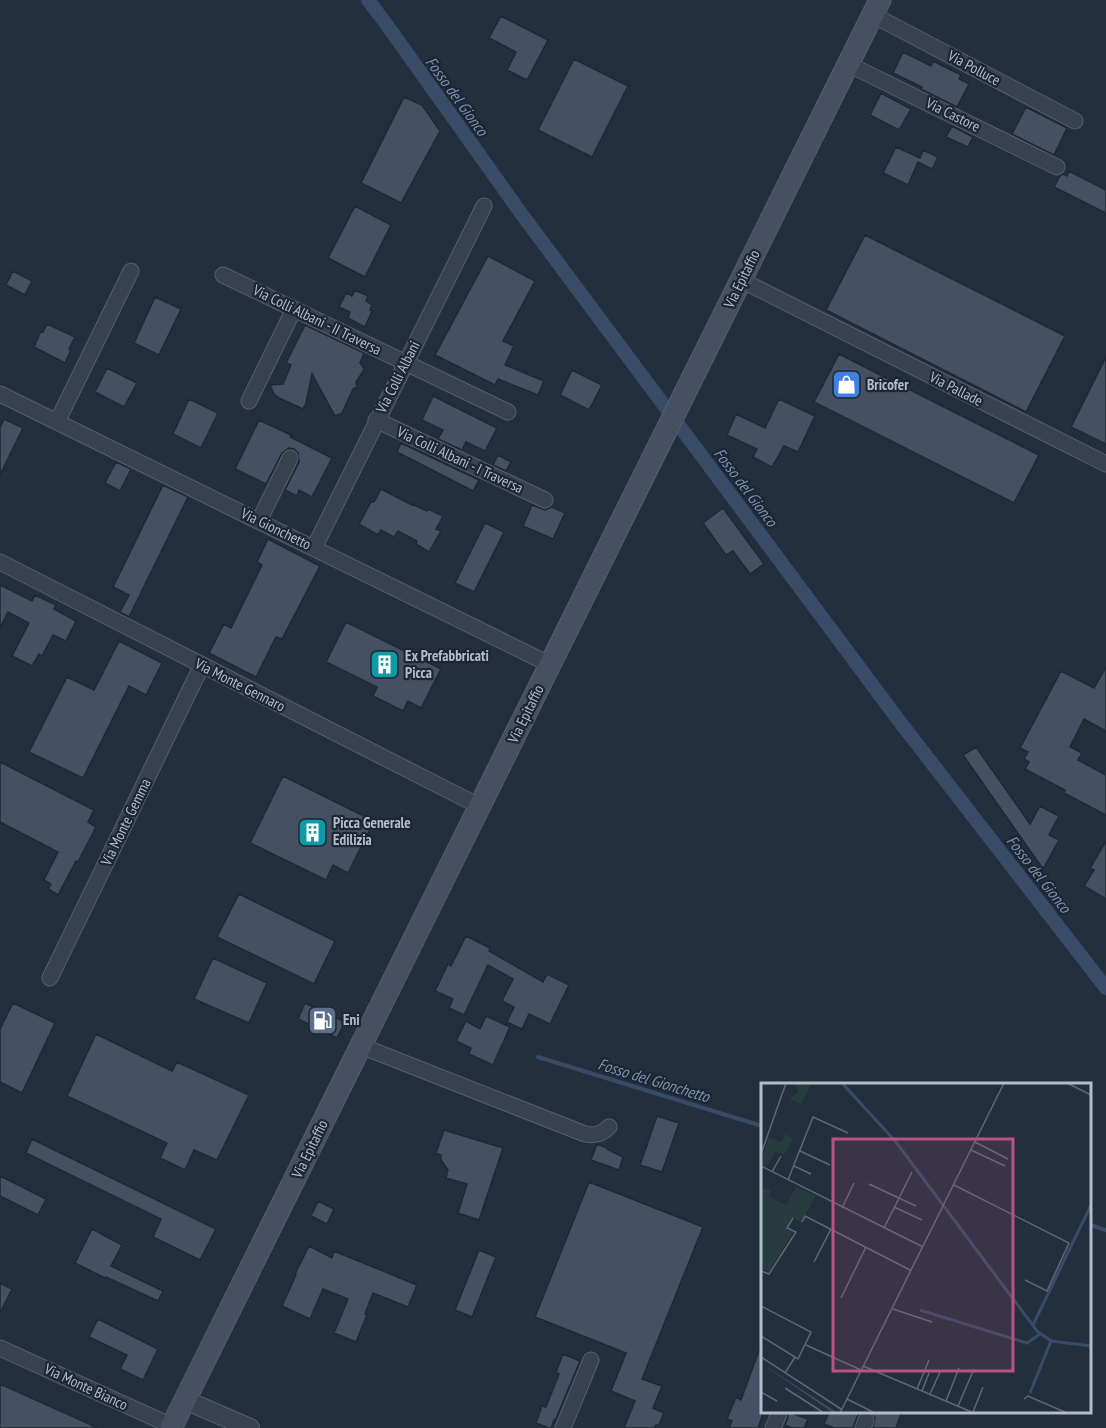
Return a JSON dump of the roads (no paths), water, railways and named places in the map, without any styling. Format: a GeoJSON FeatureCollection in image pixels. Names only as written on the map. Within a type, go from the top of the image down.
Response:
{"type":"FeatureCollection","features":[{"type":"Feature","properties":{"kind":"main road","name":"Via Epitaffio"},"geometry":{"type":"LineString","coordinates":[[171,1427],[877,8]]}},
{"type":"Feature","properties":{"kind":"street","name":"Via Polluce"},"geometry":{"type":"LineString","coordinates":[[877,8],[1075,122]]}},
{"type":"Feature","properties":{"kind":"street","name":"Via Castore"},"geometry":{"type":"LineString","coordinates":[[848,64],[1057,167]]}},
{"type":"Feature","properties":{"kind":"street","name":"Via Colli Albani"},"geometry":{"type":"LineString","coordinates":[[314,548],[484,206]]}},
{"type":"Feature","properties":{"kind":"street"},"geometry":{"type":"LineString","coordinates":[[57,422],[131,271]]}},
{"type":"Feature","properties":{"kind":"street","name":"Via Colli Albani - II Traversa"},"geometry":{"type":"LineString","coordinates":[[223,275],[508,412]]}},
{"type":"Feature","properties":{"kind":"street","name":"Via Pallade"},"geometry":{"type":"LineString","coordinates":[[741,280],[1106,464]]}},
{"type":"Feature","properties":{"kind":"street"},"geometry":{"type":"LineString","coordinates":[[249,401],[294,309]]}},
{"type":"Feature","properties":{"kind":"street","name":"Via Gionchetto"},"geometry":{"type":"LineString","coordinates":[[0,394],[551,665]]}},
{"type":"Feature","properties":{"kind":"street","name":"Via Colli Albani - I Traversa"},"geometry":{"type":"LineString","coordinates":[[376,420],[545,500]]}},
{"type":"Feature","properties":{"kind":"street"},"geometry":{"type":"LineString","coordinates":[[260,521],[290,458]]}},
{"type":"Feature","properties":{"kind":"street","name":"Via Monte Gennaro"},"geometry":{"type":"LineString","coordinates":[[0,562],[480,807]]}},
{"type":"Feature","properties":{"kind":"street","name":"Via Monte Gemma"},"geometry":{"type":"LineString","coordinates":[[50,978],[202,665]]}},
{"type":"Feature","properties":{"kind":"street"},"geometry":{"type":"LineString","coordinates":[[362,1046],[585,1134],[600,1134],[609,1127]]}},
{"type":"Feature","properties":{"kind":"street","name":"Via Monte Bianco"},"geometry":{"type":"LineString","coordinates":[[0,1348],[171,1427]]}},
{"type":"Feature","properties":{"kind":"street"},"geometry":{"type":"LineString","coordinates":[[563,1428],[591,1360]]}},
{"type":"Feature","properties":{"kind":"street"},"geometry":{"type":"LineString","coordinates":[[185,1400],[250,1428]]}},
{"type":"Feature","properties":{"kind":"waterway","name":"Fosso del Gionco"},"geometry":{"type":"LineString","coordinates":[[368,0],[523,216],[900,722],[1106,988]]}},
{"type":"Feature","properties":{"kind":"waterway","name":"Fosso del Gionchetto"},"geometry":{"type":"LineString","coordinates":[[538,1057],[761,1126]]}},
{"type":"Feature","properties":{"kind":"waterway","name":"Fosso del Gionchetto"},"geometry":{"type":"LineString","coordinates":[[1091,1225],[1106,1230]]}},
{"type":"Feature","properties":{"kind":"place","name":"Bricofer"},"geometry":{"type":"Point","coordinates":[846,385]}},
{"type":"Feature","properties":{"kind":"place","name":"Ex Prefabbricati Picca"},"geometry":{"type":"Point","coordinates":[384,665]}},
{"type":"Feature","properties":{"kind":"place","name":"Picca Generale Edilizia"},"geometry":{"type":"Point","coordinates":[312,832]}},
{"type":"Feature","properties":{"kind":"place","name":"Eni"},"geometry":{"type":"Point","coordinates":[322,1020]}}]}
